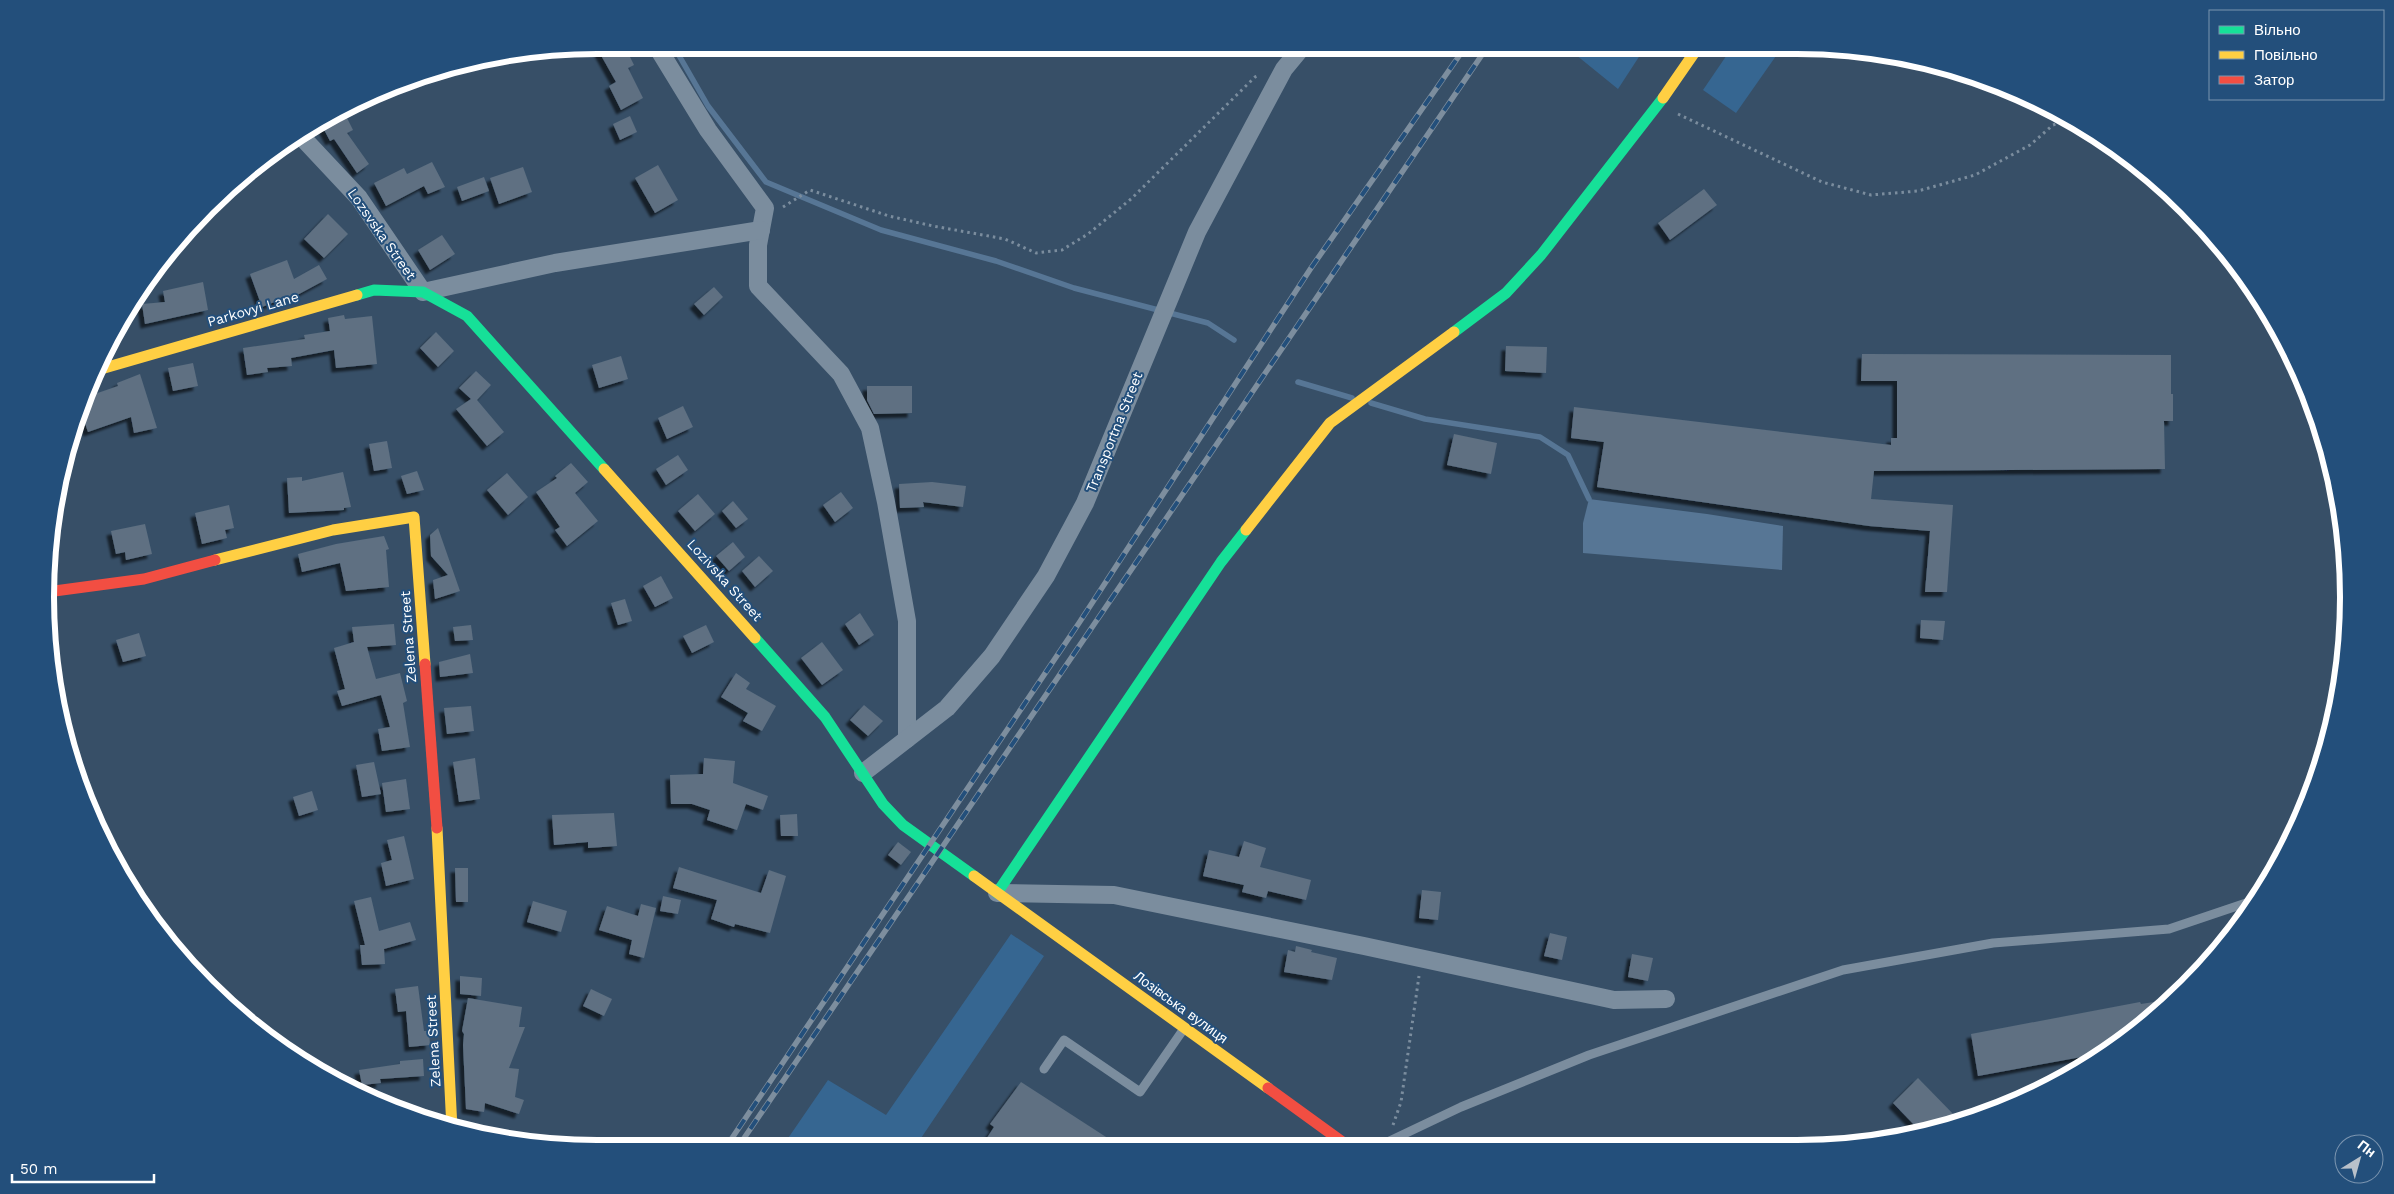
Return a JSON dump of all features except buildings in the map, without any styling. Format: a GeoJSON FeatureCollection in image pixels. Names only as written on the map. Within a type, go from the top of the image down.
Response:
{"type":"FeatureCollection","features":[{"type":"Feature","properties":{"kind":"main road"},"geometry":{"type":"LineString","coordinates":[[997,892],[1221,562],[1330,423],[1506,293],[1541,255],[1658,105],[1693,54]]}},
{"type":"Feature","properties":{"kind":"main road","name":"Parkovyi Lane"},"geometry":{"type":"LineString","coordinates":[[105,368],[374,290],[422,292]]}},
{"type":"Feature","properties":{"kind":"main road","name":"Lozivska Street"},"geometry":{"type":"LineString","coordinates":[[422,292],[467,316],[826,717],[883,804],[903,825],[997,892]]}},
{"type":"Feature","properties":{"kind":"main road","name":"Zelena Street"},"geometry":{"type":"LineString","coordinates":[[54,591],[144,579],[333,530],[414,517],[441,880],[452,1121]]}},
{"type":"Feature","properties":{"kind":"main road","name":"Лозівська вулиця"},"geometry":{"type":"LineString","coordinates":[[997,892],[1340,1140]]}},
{"type":"Feature","properties":{"kind":"street"},"geometry":{"type":"LineString","coordinates":[[662,54],[708,130],[765,208],[758,245],[758,286],[841,374],[870,428],[886,502],[907,621],[907,739]]}},
{"type":"Feature","properties":{"kind":"street","name":"Transportna Street"},"geometry":{"type":"LineString","coordinates":[[863,773],[947,708],[992,656],[1046,576],[1085,503],[1197,232],[1284,69],[1296,54]]}},
{"type":"Feature","properties":{"kind":"street","name":"Lozsvska Street"},"geometry":{"type":"LineString","coordinates":[[304,140],[359,198],[422,292]]}},
{"type":"Feature","properties":{"kind":"street"},"geometry":{"type":"LineString","coordinates":[[422,292],[555,263],[763,223]]}},
{"type":"Feature","properties":{"kind":"street"},"geometry":{"type":"LineString","coordinates":[[997,892],[1114,895],[1422,958],[1614,1000],[1666,999]]}},
{"type":"Feature","properties":{"kind":"lane"},"geometry":{"type":"LineString","coordinates":[[1391,1140],[1461,1107],[1589,1055],[1843,970],[1993,943],[2169,929],[2246,903]]}},
{"type":"Feature","properties":{"kind":"lane"},"geometry":{"type":"LineString","coordinates":[[1044,1069],[1064,1040],[1140,1092],[1184,1027]]}},
{"type":"Feature","properties":{"kind":"path"},"geometry":{"type":"LineString","coordinates":[[763,223],[810,190],[898,218],[1005,239],[1036,253],[1062,250],[1088,234],[1131,199],[1255,77],[1264,73]]}},
{"type":"Feature","properties":{"kind":"path"},"geometry":{"type":"LineString","coordinates":[[1658,105],[1822,182],[1870,195],[1918,191],[1975,176],[2030,145],[2052,125],[2060,122]]}},
{"type":"Feature","properties":{"kind":"path"},"geometry":{"type":"LineString","coordinates":[[1385,1140],[1401,1102],[1422,958]]}},
{"type":"Feature","properties":{"kind":"shaded area"},"geometry":{"type":"Polygon","coordinates":[[[1575,54],[1641,54],[1618,89],[1575,54]]]}},
{"type":"Feature","properties":{"kind":"shaded area"},"geometry":{"type":"Polygon","coordinates":[[[1728,54],[1777,54],[1736,113],[1703,90],[1728,54]]]}},
{"type":"Feature","properties":{"kind":"shaded area"},"geometry":{"type":"Polygon","coordinates":[[[1589,499],[1783,526],[1782,570],[1583,553],[1583,523],[1589,499]]]}},
{"type":"Feature","properties":{"kind":"shaded area"},"geometry":{"type":"Polygon","coordinates":[[[1011,934],[1044,956],[920,1140],[787,1140],[828,1080],[886,1115],[1011,934]]]}},
{"type":"Feature","properties":{"kind":"waterway"},"geometry":{"type":"LineString","coordinates":[[678,54],[708,106],[766,182],[881,230],[996,261],[1074,288],[1208,323],[1234,340]]}},
{"type":"Feature","properties":{"kind":"waterway"},"geometry":{"type":"LineString","coordinates":[[1298,382],[1352,398]]}},
{"type":"Feature","properties":{"kind":"waterway"},"geometry":{"type":"LineString","coordinates":[[1371,403],[1425,419],[1540,437],[1568,455],[1589,499]]}},
{"type":"Feature","properties":{"kind":"railway"},"geometry":{"type":"LineString","coordinates":[[731,1140],[1079,623],[1311,268],[1460,54]]}},
{"type":"Feature","properties":{"kind":"railway"},"geometry":{"type":"LineString","coordinates":[[743,1140],[1483,54]]}},
{"type":"Feature","properties":{"kind":"traffic: fast"},"geometry":{"type":"LineString","coordinates":[[1454,332],[1506,293],[1541,255],[1663,98]]}},
{"type":"Feature","properties":{"kind":"traffic: fast"},"geometry":{"type":"LineString","coordinates":[[357,295],[374,290],[423,292],[467,316],[604,469]]}},
{"type":"Feature","properties":{"kind":"traffic: fast"},"geometry":{"type":"LineString","coordinates":[[997,893],[1221,562],[1246,530]]}},
{"type":"Feature","properties":{"kind":"traffic: fast"},"geometry":{"type":"LineString","coordinates":[[755,638],[825,717],[883,804],[903,825],[974,876]]}},
{"type":"Feature","properties":{"kind":"traffic: slow"},"geometry":{"type":"LineString","coordinates":[[1663,98],[1693,54]]}},
{"type":"Feature","properties":{"kind":"traffic: slow"},"geometry":{"type":"LineString","coordinates":[[105,368],[357,295]]}},
{"type":"Feature","properties":{"kind":"traffic: slow"},"geometry":{"type":"LineString","coordinates":[[1246,530],[1330,423],[1454,332]]}},
{"type":"Feature","properties":{"kind":"traffic: slow"},"geometry":{"type":"LineString","coordinates":[[604,469],[755,638]]}},
{"type":"Feature","properties":{"kind":"traffic: slow"},"geometry":{"type":"LineString","coordinates":[[215,560],[333,530],[414,517],[425,664]]}},
{"type":"Feature","properties":{"kind":"traffic: slow"},"geometry":{"type":"LineString","coordinates":[[437,828],[452,1121]]}},
{"type":"Feature","properties":{"kind":"traffic: slow"},"geometry":{"type":"LineString","coordinates":[[974,876],[1268,1088]]}},
{"type":"Feature","properties":{"kind":"traffic: jam"},"geometry":{"type":"LineString","coordinates":[[54,591],[144,579],[215,560]]}},
{"type":"Feature","properties":{"kind":"traffic: jam"},"geometry":{"type":"LineString","coordinates":[[425,664],[437,828]]}},
{"type":"Feature","properties":{"kind":"traffic: jam"},"geometry":{"type":"LineString","coordinates":[[1268,1088],[1340,1140]]}}]}
